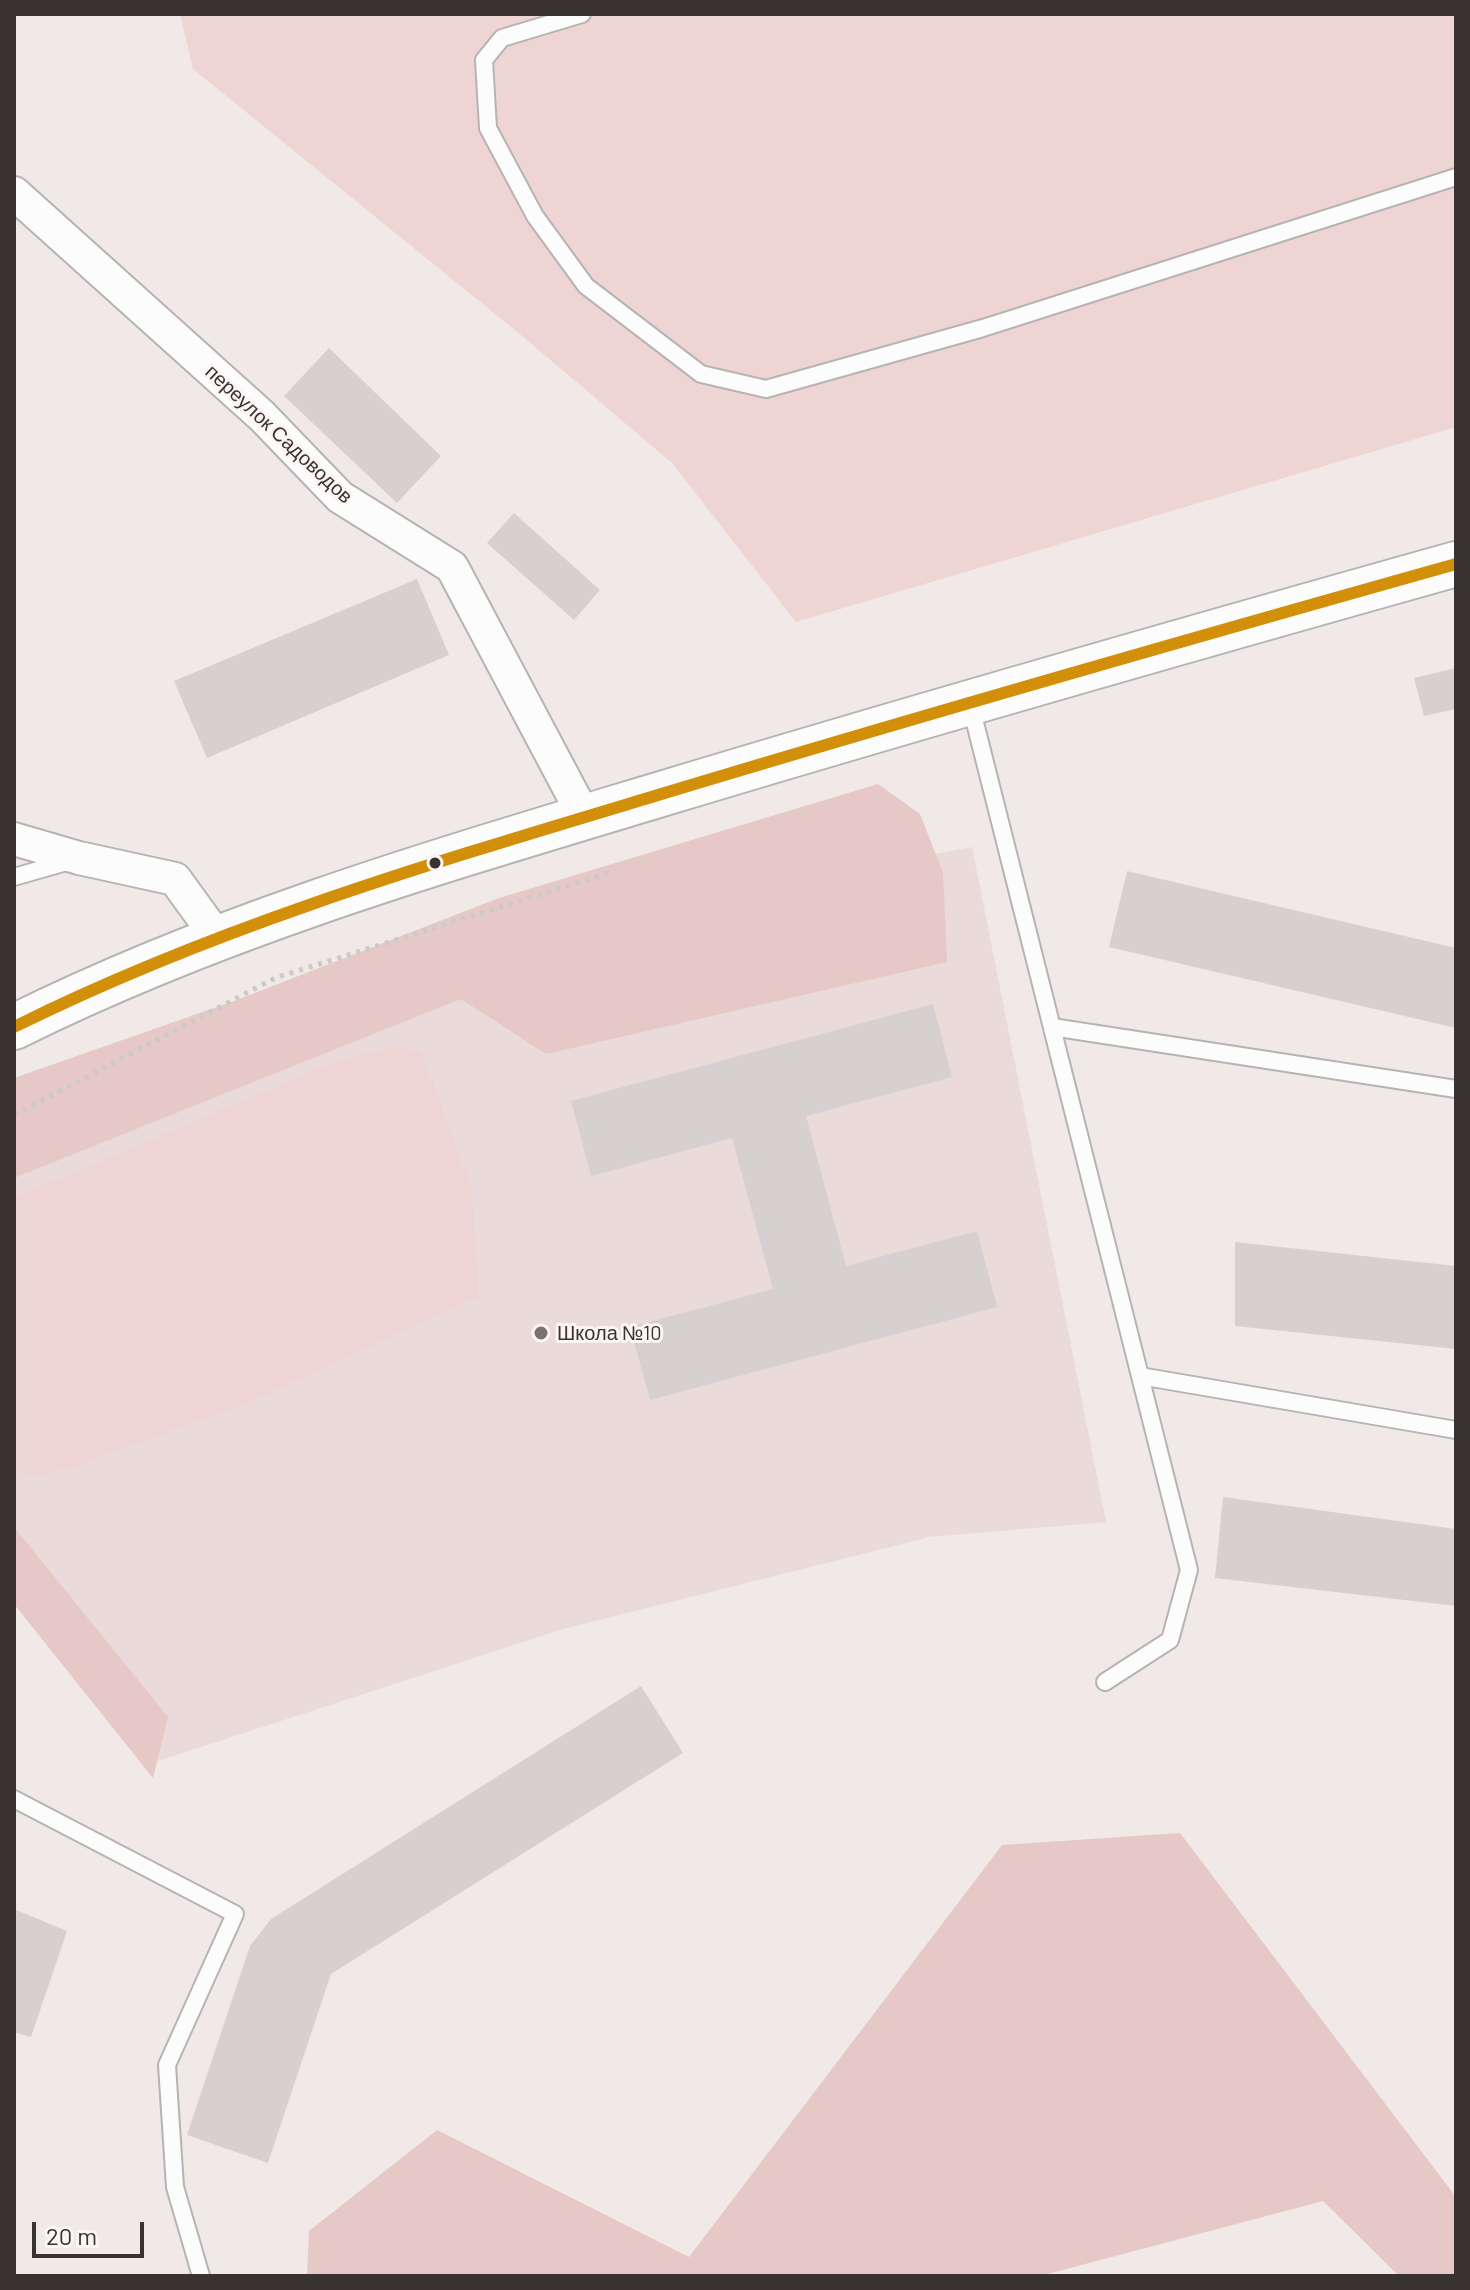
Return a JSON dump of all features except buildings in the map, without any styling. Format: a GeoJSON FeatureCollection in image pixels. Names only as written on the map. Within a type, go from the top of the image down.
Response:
{"type":"FeatureCollection","features":[{"type":"Feature","properties":{"kind":"main road"},"geometry":{"type":"LineString","coordinates":[[14,1027],[104,982],[273,915],[970,701],[1456,564]]}},
{"type":"Feature","properties":{"kind":"street","name":"переулок Садоводов"},"geometry":{"type":"LineString","coordinates":[[14,193],[262,416],[340,497],[452,567],[585,818]]}},
{"type":"Feature","properties":{"kind":"street"},"geometry":{"type":"LineString","coordinates":[[14,839],[79,858],[175,879],[217,937]]}},
{"type":"Feature","properties":{"kind":"lane"},"geometry":{"type":"LineString","coordinates":[[582,14],[502,38],[484,60],[488,128],[535,216],[586,286],[701,374],[766,389],[983,328],[1456,177]]}},
{"type":"Feature","properties":{"kind":"lane"},"geometry":{"type":"LineString","coordinates":[[970,701],[1189,1570],[1170,1640],[1105,1682]]}},
{"type":"Feature","properties":{"kind":"lane"},"geometry":{"type":"LineString","coordinates":[[14,877],[79,858]]}},
{"type":"Feature","properties":{"kind":"lane"},"geometry":{"type":"LineString","coordinates":[[1052,1027],[1456,1089]]}},
{"type":"Feature","properties":{"kind":"lane"},"geometry":{"type":"LineString","coordinates":[[1140,1376],[1456,1430]]}},
{"type":"Feature","properties":{"kind":"lane"},"geometry":{"type":"LineString","coordinates":[[14,1799],[235,1914],[167,2065],[175,2187],[201,2276]]}},
{"type":"Feature","properties":{"kind":"path"},"geometry":{"type":"LineString","coordinates":[[14,1115],[275,978],[615,871]]}},
{"type":"Feature","properties":{"kind":"shaded area"},"geometry":{"type":"Polygon","coordinates":[[[180,14],[1456,14],[1456,427],[796,622],[672,463],[521,335],[193,69],[180,14]]]}},
{"type":"Feature","properties":{"kind":"shaded area"},"geometry":{"type":"Polygon","coordinates":[[[878,784],[920,814],[943,873],[947,962],[546,1054],[461,999],[14,1178],[14,1078],[234,1001],[499,898],[878,784]]]}},
{"type":"Feature","properties":{"kind":"shaded area","name":"Школа №10"},"geometry":{"type":"Polygon","coordinates":[[[972,847],[1106,1522],[930,1537],[563,1629],[155,1762],[14,1578],[14,1143],[568,923],[972,847]]]}},
{"type":"Feature","properties":{"kind":"shaded area"},"geometry":{"type":"Polygon","coordinates":[[[385,1048],[421,1050],[472,1190],[479,1296],[250,1402],[70,1468],[32,1476],[14,1469],[14,1198],[325,1066],[385,1048]]]}},
{"type":"Feature","properties":{"kind":"shaded area"},"geometry":{"type":"Polygon","coordinates":[[[14,1527],[168,1717],[153,1778],[14,1604],[14,1527]]]}},
{"type":"Feature","properties":{"kind":"shaded area"},"geometry":{"type":"Polygon","coordinates":[[[1180,1833],[1456,2197],[1456,2276],[1399,2276],[1323,2201],[1040,2276],[307,2276],[309,2231],[437,2130],[689,2257],[1002,1845],[1180,1833]]]}},
{"type":"Feature","properties":{"kind":"transit line"},"geometry":{"type":"LineString","coordinates":[[14,1027],[170,957],[250,926],[412,871],[857,736],[1456,564]]}},
{"type":"Feature","properties":{"kind":"place","name":"Школа №10"},"geometry":{"type":"Point","coordinates":[541,1333]}}]}
